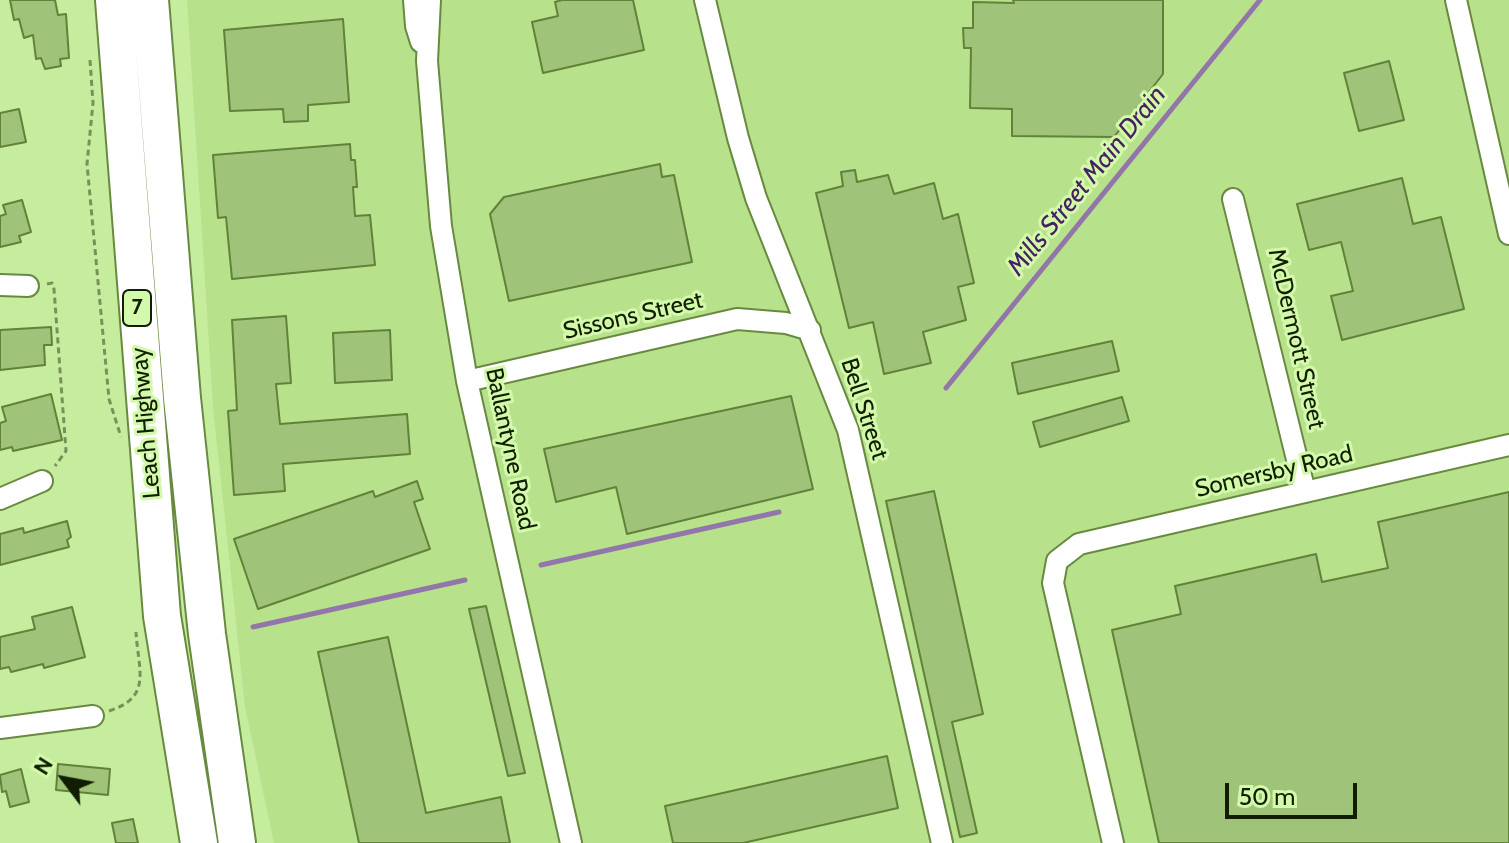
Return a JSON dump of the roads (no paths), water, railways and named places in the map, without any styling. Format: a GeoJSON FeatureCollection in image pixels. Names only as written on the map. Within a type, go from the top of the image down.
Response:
{"type":"FeatureCollection","features":[{"type":"Feature","properties":{"kind":"highway","name":"Leach Highway"},"geometry":{"type":"LineString","coordinates":[[114,0],[162,616],[199,843]]}},
{"type":"Feature","properties":{"kind":"highway","name":"Leach Highway"},"geometry":{"type":"LineString","coordinates":[[150,0],[183,414],[207,634],[237,843]]}},
{"type":"Feature","properties":{"kind":"street","name":"Ballantyne Road"},"geometry":{"type":"LineString","coordinates":[[414,0],[416,26],[427,61]]}},
{"type":"Feature","properties":{"kind":"street","name":"Ballantyne Road"},"geometry":{"type":"LineString","coordinates":[[430,0],[427,61],[441,226],[467,381],[571,843]]}},
{"type":"Feature","properties":{"kind":"street","name":"Bell Street"},"geometry":{"type":"LineString","coordinates":[[705,0],[734,123],[756,198],[848,430],[942,843]]}},
{"type":"Feature","properties":{"kind":"street"},"geometry":{"type":"LineString","coordinates":[[1456,0],[1509,234]]}},
{"type":"Feature","properties":{"kind":"street","name":"McDermott Street"},"geometry":{"type":"LineString","coordinates":[[1233,199],[1305,492]]}},
{"type":"Feature","properties":{"kind":"street"},"geometry":{"type":"LineString","coordinates":[[0,285],[28,286]]}},
{"type":"Feature","properties":{"kind":"street","name":"Sissons Street"},"geometry":{"type":"LineString","coordinates":[[467,381],[737,319],[786,323],[810,330]]}},
{"type":"Feature","properties":{"kind":"street","name":"Somersby Road"},"geometry":{"type":"LineString","coordinates":[[1113,843],[1053,583],[1057,561],[1079,544],[1509,445]]}},
{"type":"Feature","properties":{"kind":"street"},"geometry":{"type":"LineString","coordinates":[[0,499],[42,481]]}},
{"type":"Feature","properties":{"kind":"street"},"geometry":{"type":"LineString","coordinates":[[0,728],[93,716]]}},
{"type":"Feature","properties":{"kind":"waterway","name":"Mills Street Main Drain"},"geometry":{"type":"LineString","coordinates":[[946,388],[1260,0]]}},
{"type":"Feature","properties":{"kind":"waterway","name":"Mills Street Main Drain"},"geometry":{"type":"LineString","coordinates":[[541,565],[779,512]]}},
{"type":"Feature","properties":{"kind":"waterway","name":"Mills Street Main Drain"},"geometry":{"type":"LineString","coordinates":[[253,627],[465,580]]}}]}
